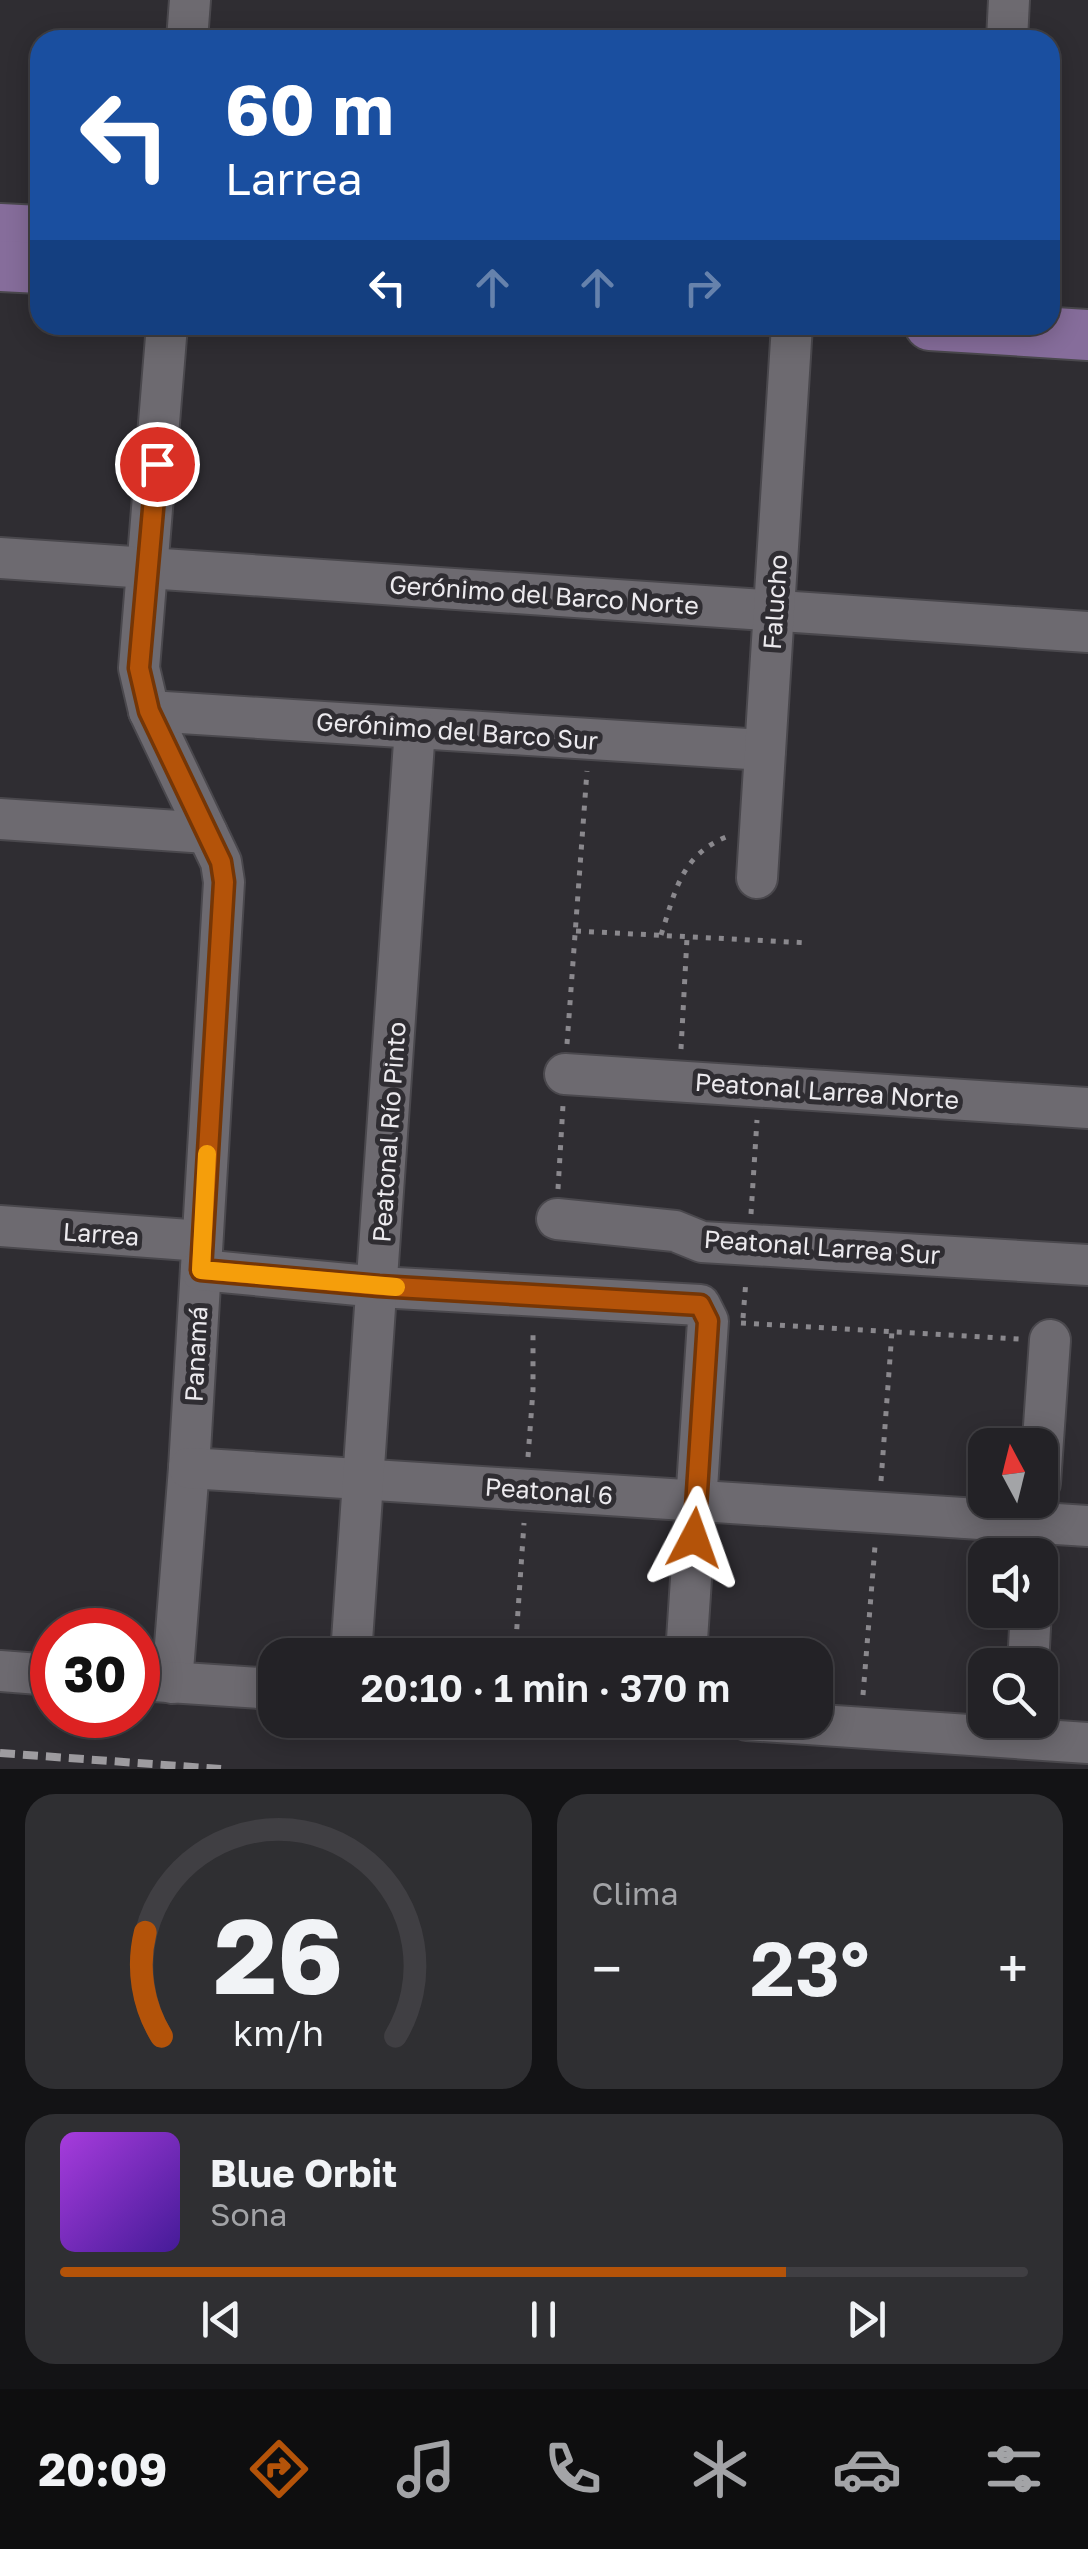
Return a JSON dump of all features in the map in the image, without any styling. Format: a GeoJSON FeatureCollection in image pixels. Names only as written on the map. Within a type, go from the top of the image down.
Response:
{"type":"FeatureCollection","features":[{"type":"Feature","properties":{"kind":"main road"},"geometry":{"type":"LineString","coordinates":[[0,229],[30,231]]}},
{"type":"Feature","properties":{"kind":"main road"},"geometry":{"type":"LineString","coordinates":[[0,266],[30,268]]}},
{"type":"Feature","properties":{"kind":"main road"},"geometry":{"type":"LineString","coordinates":[[1060,299],[1088,300]]}},
{"type":"Feature","properties":{"kind":"main road"},"geometry":{"type":"LineString","coordinates":[[1060,333],[1088,335]]}},
{"type":"Feature","properties":{"kind":"street"},"geometry":{"type":"LineString","coordinates":[[188,30],[190,0]]}},
{"type":"Feature","properties":{"kind":"street"},"geometry":{"type":"LineString","coordinates":[[1008,30],[1010,0]]}},
{"type":"Feature","properties":{"kind":"street","name":"Panamá"},"geometry":{"type":"LineString","coordinates":[[160,1650],[189,1468],[224,882],[221,862],[149,711],[139,668],[166,335]]}},
{"type":"Feature","properties":{"kind":"street","name":"Falucho"},"geometry":{"type":"LineString","coordinates":[[757,878],[791,335]]}},
{"type":"Feature","properties":{"kind":"street","name":"Gerónimo del Barco Norte"},"geometry":{"type":"LineString","coordinates":[[0,558],[1088,632]]}},
{"type":"Feature","properties":{"kind":"street","name":"Gerónimo del Barco Sur"},"geometry":{"type":"LineString","coordinates":[[149,711],[765,750]]}},
{"type":"Feature","properties":{"kind":"street","name":"Peatonal Río Pinto"},"geometry":{"type":"LineString","coordinates":[[352,1638],[415,728]]}},
{"type":"Feature","properties":{"kind":"street"},"geometry":{"type":"LineString","coordinates":[[0,819],[206,833]]}},
{"type":"Feature","properties":{"kind":"street","name":"Peatonal Larrea Norte"},"geometry":{"type":"LineString","coordinates":[[565,1074],[1088,1108]]}},
{"type":"Feature","properties":{"kind":"street","name":"Peatonal Larrea Sur"},"geometry":{"type":"LineString","coordinates":[[557,1219],[675,1231],[702,1242],[1088,1265]]}},
{"type":"Feature","properties":{"kind":"street","name":"Larrea"},"geometry":{"type":"LineString","coordinates":[[0,1226],[379,1286],[717,1316]]}},
{"type":"Feature","properties":{"kind":"street"},"geometry":{"type":"LineString","coordinates":[[687,1638],[717,1316]]}},
{"type":"Feature","properties":{"kind":"street"},"geometry":{"type":"LineString","coordinates":[[1044,1428],[1050,1340]]}},
{"type":"Feature","properties":{"kind":"street","name":"Peatonal 6"},"geometry":{"type":"LineString","coordinates":[[189,1468],[697,1500],[968,1512]]}},
{"type":"Feature","properties":{"kind":"street","name":"Peatonal 6"},"geometry":{"type":"LineString","coordinates":[[1052,1518],[1088,1526]]}},
{"type":"Feature","properties":{"kind":"street"},"geometry":{"type":"LineString","coordinates":[[0,1671],[30,1673]]}},
{"type":"Feature","properties":{"kind":"street"},"geometry":{"type":"LineString","coordinates":[[160,1681],[258,1688]]}},
{"type":"Feature","properties":{"kind":"street"},"geometry":{"type":"LineString","coordinates":[[833,1723],[968,1727]]}},
{"type":"Feature","properties":{"kind":"street"},"geometry":{"type":"LineString","coordinates":[[1058,1737],[1088,1743]]}},
{"type":"Feature","properties":{"kind":"path"},"geometry":{"type":"LineString","coordinates":[[557,1219],[590,739]]}},
{"type":"Feature","properties":{"kind":"path"},"geometry":{"type":"LineString","coordinates":[[660,937],[678,878],[707,845],[760,822]]}},
{"type":"Feature","properties":{"kind":"path"},"geometry":{"type":"LineString","coordinates":[[576,931],[810,943]]}},
{"type":"Feature","properties":{"kind":"path"},"geometry":{"type":"LineString","coordinates":[[680,1082],[687,938]]}},
{"type":"Feature","properties":{"kind":"path"},"geometry":{"type":"LineString","coordinates":[[758,1087],[749,1244],[717,1316],[1050,1340]]}},
{"type":"Feature","properties":{"kind":"railway"},"geometry":{"type":"LineString","coordinates":[[0,1753],[221,1769]]}},
{"type":"Feature","properties":{"kind":"slow traffic"},"geometry":{"type":"LineString","coordinates":[[207,1154],[201,1270],[396,1287]]}},
{"type":"Feature","properties":{"kind":"route"},"geometry":{"type":"LineString","coordinates":[[157,464],[139,668],[149,711],[221,862],[224,882],[201,1270],[379,1286],[700,1305],[708,1321],[694,1538]]}}]}
